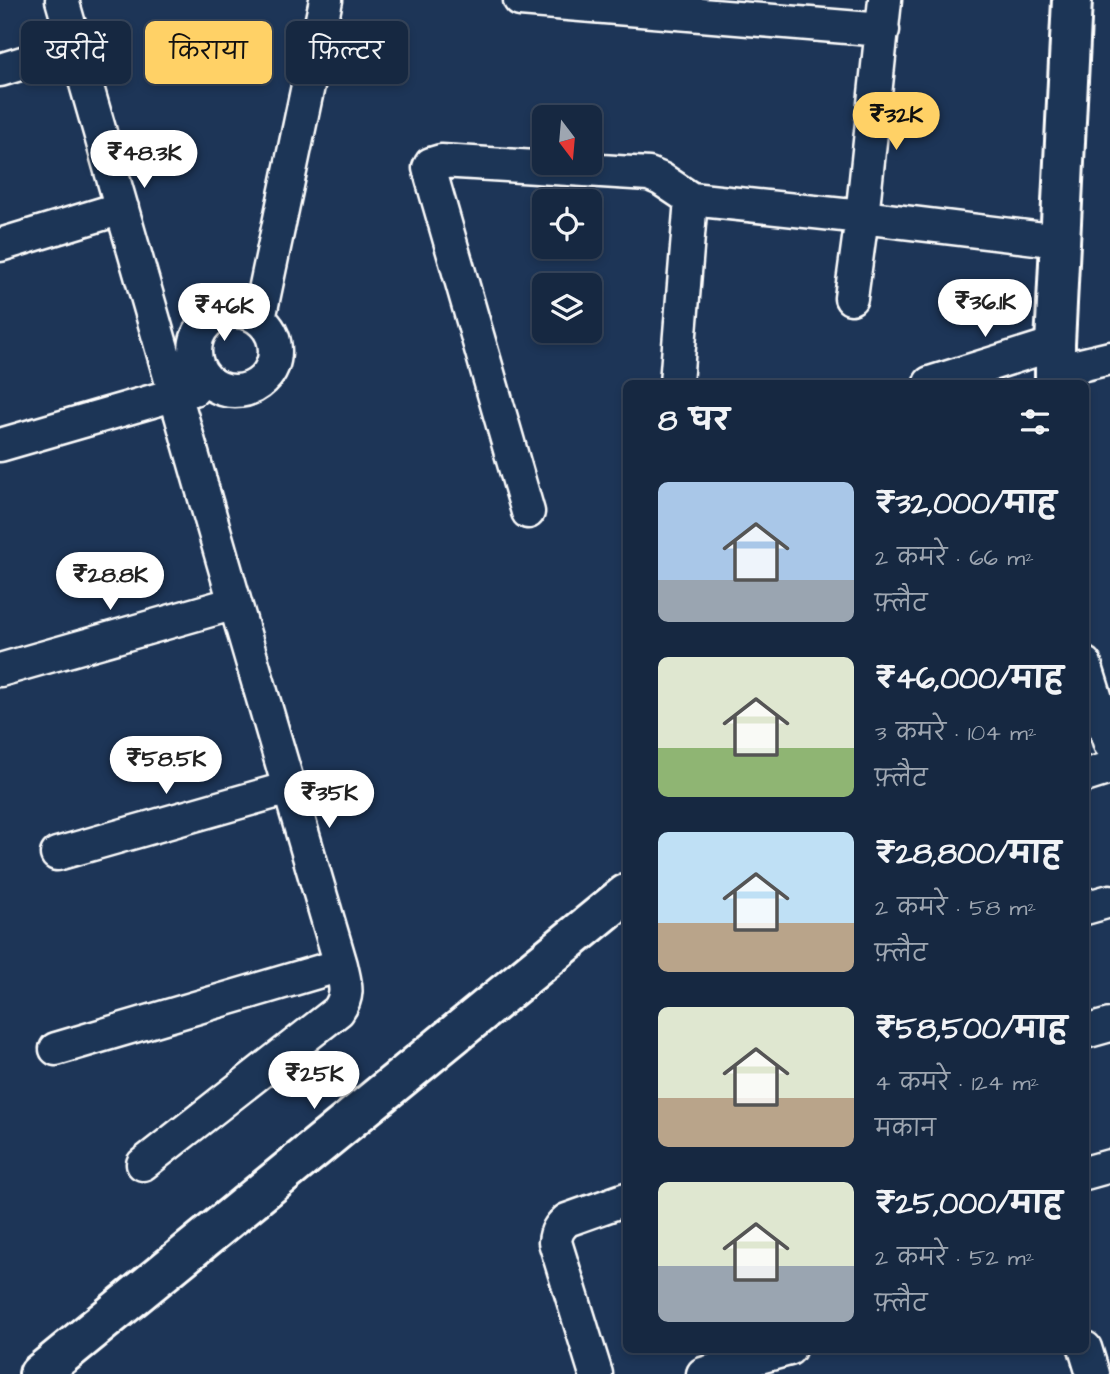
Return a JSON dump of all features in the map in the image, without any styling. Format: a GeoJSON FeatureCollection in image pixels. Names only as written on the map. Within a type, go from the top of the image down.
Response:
{"type":"FeatureCollection","features":[{"type":"Feature","properties":{"kind":"street"},"geometry":{"type":"LineString","coordinates":[[62,0],[68,21]]}},
{"type":"Feature","properties":{"kind":"street"},"geometry":{"type":"LineString","coordinates":[[259,319],[326,0]]}},
{"type":"Feature","properties":{"kind":"street"},"geometry":{"type":"LineString","coordinates":[[522,0],[884,15],[851,298]]}},
{"type":"Feature","properties":{"kind":"street"},"geometry":{"type":"LineString","coordinates":[[1055,366],[1072,0]]}},
{"type":"Feature","properties":{"kind":"street"},"geometry":{"type":"LineString","coordinates":[[0,70],[21,64]]}},
{"type":"Feature","properties":{"kind":"street"},"geometry":{"type":"LineString","coordinates":[[86,84],[341,965],[346,993],[338,1012],[143,1164]]}},
{"type":"Feature","properties":{"kind":"street"},"geometry":{"type":"LineString","coordinates":[[528,512],[429,168],[431,164],[441,161],[649,174],[691,199],[1060,241]]}},
{"type":"Feature","properties":{"kind":"street"},"geometry":{"type":"LineString","coordinates":[[676,380],[691,199]]}},
{"type":"Feature","properties":{"kind":"street"},"geometry":{"type":"LineString","coordinates":[[0,245],[122,208]]}},
{"type":"Feature","properties":{"kind":"street"},"geometry":{"type":"LineString","coordinates":[[236,311],[259,319],[269,329],[274,342],[275,355],[271,369],[263,380],[244,390],[224,390],[212,384],[203,375],[194,351],[202,327],[211,318],[236,311]]}},
{"type":"Feature","properties":{"kind":"street"},"geometry":{"type":"LineString","coordinates":[[952,380],[1110,358]]}},
{"type":"Feature","properties":{"kind":"street"},"geometry":{"type":"LineString","coordinates":[[0,445],[212,384]]}},
{"type":"Feature","properties":{"kind":"street"},"geometry":{"type":"LineString","coordinates":[[0,670],[234,603]]}},
{"type":"Feature","properties":{"kind":"street"},"geometry":{"type":"LineString","coordinates":[[1089,677],[1110,744]]}},
{"type":"Feature","properties":{"kind":"street"},"geometry":{"type":"LineString","coordinates":[[1089,775],[1110,768]]}},
{"type":"Feature","properties":{"kind":"street"},"geometry":{"type":"LineString","coordinates":[[57,855],[289,788]]}},
{"type":"Feature","properties":{"kind":"street"},"geometry":{"type":"LineString","coordinates":[[39,1374],[623,896]]}},
{"type":"Feature","properties":{"kind":"street"},"geometry":{"type":"LineString","coordinates":[[1089,907],[1110,901]]}},
{"type":"Feature","properties":{"kind":"street"},"geometry":{"type":"LineString","coordinates":[[56,1049],[341,965]]}},
{"type":"Feature","properties":{"kind":"street"},"geometry":{"type":"LineString","coordinates":[[1089,1031],[1110,1025]]}},
{"type":"Feature","properties":{"kind":"street"},"geometry":{"type":"LineString","coordinates":[[1089,1172],[1110,1166]]}},
{"type":"Feature","properties":{"kind":"street"},"geometry":{"type":"LineString","coordinates":[[596,1374],[555,1242],[556,1234],[559,1226],[567,1220],[623,1200]]}},
{"type":"Feature","properties":{"kind":"street"},"geometry":{"type":"LineString","coordinates":[[1087,1353],[1093,1374]]}},
{"type":"Feature","properties":{"kind":"street"},"geometry":{"type":"LineString","coordinates":[[703,1374],[742,1355]]}}]}
